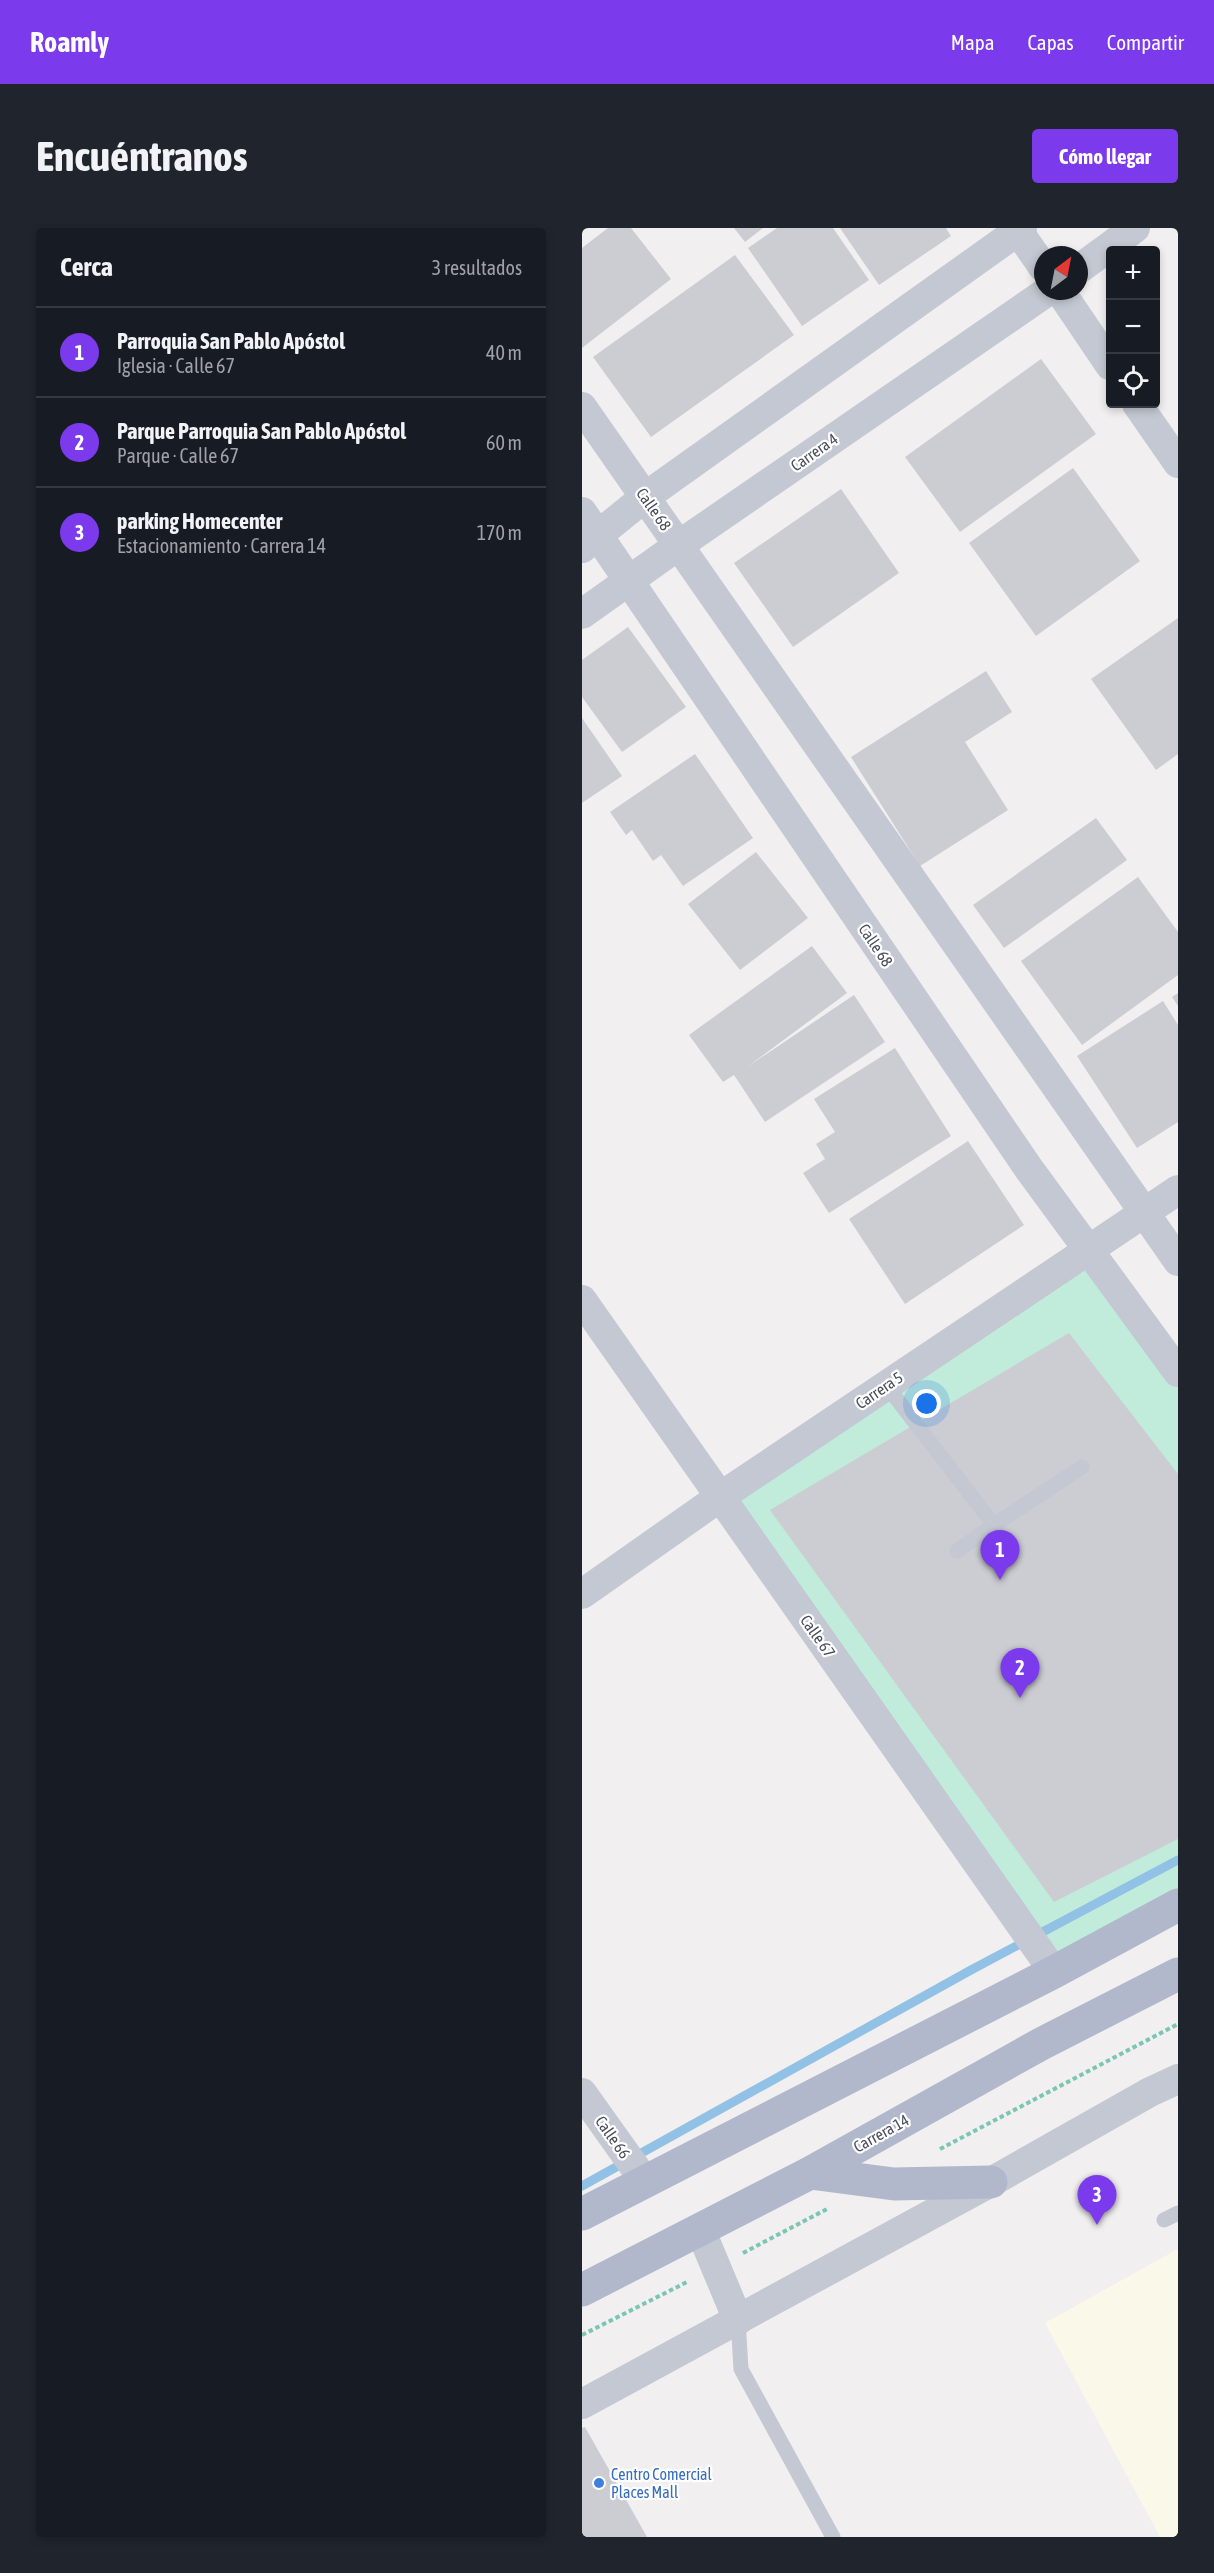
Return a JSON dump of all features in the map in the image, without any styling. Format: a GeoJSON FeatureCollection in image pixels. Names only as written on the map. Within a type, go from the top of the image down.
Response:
{"type":"FeatureCollection","features":[{"type":"Feature","properties":{"kind":"main road"},"geometry":{"type":"LineString","coordinates":[[582,2214],[638,2171],[1046,1960],[1178,1905]]}},
{"type":"Feature","properties":{"kind":"main road","name":"Carrera 14"},"geometry":{"type":"LineString","coordinates":[[582,2290],[810,2173],[1041,2044],[1178,1974]]}},
{"type":"Feature","properties":{"kind":"main road"},"geometry":{"type":"LineString","coordinates":[[810,2173],[894,2184],[991,2182]]}},
{"type":"Feature","properties":{"kind":"street"},"geometry":{"type":"LineString","coordinates":[[1088,262],[1135,228]]}},
{"type":"Feature","properties":{"kind":"street"},"geometry":{"type":"LineString","coordinates":[[587,532],[645,497],[1018,229],[1034,253]]}},
{"type":"Feature","properties":{"kind":"street","name":"Carrera 4"},"geometry":{"type":"LineString","coordinates":[[582,614],[1035,300]]}},
{"type":"Feature","properties":{"kind":"street"},"geometry":{"type":"LineString","coordinates":[[1066,300],[1106,359]]}},
{"type":"Feature","properties":{"kind":"street","name":"Calle 68"},"geometry":{"type":"LineString","coordinates":[[582,407],[1178,1261]]}},
{"type":"Feature","properties":{"kind":"street"},"geometry":{"type":"LineString","coordinates":[[1140,408],[1178,464]]}},
{"type":"Feature","properties":{"kind":"street","name":"Calle 68"},"geometry":{"type":"LineString","coordinates":[[587,532],[629,580],[1029,1169],[1178,1372]]}},
{"type":"Feature","properties":{"kind":"street","name":"Carrera 5"},"geometry":{"type":"LineString","coordinates":[[582,1594],[720,1497],[1178,1190]]}},
{"type":"Feature","properties":{"kind":"street","name":"Calle 67"},"geometry":{"type":"LineString","coordinates":[[582,1300],[1046,1960]]}},
{"type":"Feature","properties":{"kind":"street"},"geometry":{"type":"LineString","coordinates":[[582,2404],[991,2182],[1150,2092],[1178,2079]]}},
{"type":"Feature","properties":{"kind":"street","name":"Calle 66"},"geometry":{"type":"LineString","coordinates":[[582,2093],[638,2171]]}},
{"type":"Feature","properties":{"kind":"street"},"geometry":{"type":"LineString","coordinates":[[700,2229],[738,2320]]}},
{"type":"Feature","properties":{"kind":"lane"},"geometry":{"type":"LineString","coordinates":[[886,1385],[994,1525]]}},
{"type":"Feature","properties":{"kind":"lane"},"geometry":{"type":"LineString","coordinates":[[957,1551],[1082,1467]]}},
{"type":"Feature","properties":{"kind":"lane"},"geometry":{"type":"LineString","coordinates":[[1164,2220],[1178,2213]]}},
{"type":"Feature","properties":{"kind":"lane"},"geometry":{"type":"LineString","coordinates":[[738,2320],[741,2369],[832,2537]]}},
{"type":"Feature","properties":{"kind":"shaded area"},"geometry":{"type":"Polygon","coordinates":[[[1178,2249],[1178,2537],[1160,2537],[1045,2323],[1178,2249]]]}},
{"type":"Feature","properties":{"kind":"green space"},"geometry":{"type":"Polygon","coordinates":[[[1087,1250],[1178,1372],[1178,1905],[1054,1972],[720,1497],[1087,1250]]]}},
{"type":"Feature","properties":{"kind":"building"},"geometry":{"type":"Polygon","coordinates":[[[608,228],[631,228],[671,279],[582,348],[582,248],[608,228]]]}},
{"type":"Feature","properties":{"kind":"building"},"geometry":{"type":"Polygon","coordinates":[[[734,228],[763,228],[745,242],[734,228]]]}},
{"type":"Feature","properties":{"kind":"building"},"geometry":{"type":"Polygon","coordinates":[[[777,228],[833,228],[869,280],[802,326],[748,248],[777,228]]]}},
{"type":"Feature","properties":{"kind":"building"},"geometry":{"type":"Polygon","coordinates":[[[840,228],[946,228],[951,236],[879,285],[840,228]]]}},
{"type":"Feature","properties":{"kind":"building"},"geometry":{"type":"Polygon","coordinates":[[[735,255],[794,335],[651,437],[593,357],[735,255]]]}},
{"type":"Feature","properties":{"kind":"building"},"geometry":{"type":"Polygon","coordinates":[[[1041,359],[1096,434],[960,532],[905,457],[1041,359]]]}},
{"type":"Feature","properties":{"kind":"building"},"geometry":{"type":"Polygon","coordinates":[[[1073,468],[1140,561],[1036,636],[969,543],[1073,468]]]}},
{"type":"Feature","properties":{"kind":"building"},"geometry":{"type":"Polygon","coordinates":[[[841,489],[899,573],[793,647],[734,563],[841,489]]]}},
{"type":"Feature","properties":{"kind":"building"},"geometry":{"type":"Polygon","coordinates":[[[1178,618],[1178,754],[1156,770],[1091,679],[1178,618]]]}},
{"type":"Feature","properties":{"kind":"building"},"geometry":{"type":"Polygon","coordinates":[[[628,627],[686,707],[622,752],[582,697],[582,660],[628,627]]]}},
{"type":"Feature","properties":{"kind":"building"},"geometry":{"type":"Polygon","coordinates":[[[986,671],[1012,712],[965,742],[1008,810],[920,866],[851,757],[986,671]]]}},
{"type":"Feature","properties":{"kind":"building"},"geometry":{"type":"Polygon","coordinates":[[[582,718],[622,776],[582,803],[582,718]]]}},
{"type":"Feature","properties":{"kind":"building"},"geometry":{"type":"Polygon","coordinates":[[[695,754],[753,838],[683,886],[661,855],[653,861],[632,830],[626,835],[610,812],[695,754]]]}},
{"type":"Feature","properties":{"kind":"building"},"geometry":{"type":"Polygon","coordinates":[[[1096,818],[1127,860],[1004,948],[973,905],[1096,818]]]}},
{"type":"Feature","properties":{"kind":"building"},"geometry":{"type":"Polygon","coordinates":[[[756,852],[808,918],[740,970],[688,904],[756,852]]]}},
{"type":"Feature","properties":{"kind":"building"},"geometry":{"type":"Polygon","coordinates":[[[1138,877],[1178,932],[1178,975],[1082,1045],[1021,961],[1138,877]]]}},
{"type":"Feature","properties":{"kind":"building"},"geometry":{"type":"Polygon","coordinates":[[[812,946],[847,993],[747,1067],[854,995],[885,1042],[765,1122],[734,1075],[723,1082],[689,1035],[812,946]]]}},
{"type":"Feature","properties":{"kind":"building"},"geometry":{"type":"Polygon","coordinates":[[[1178,993],[1178,1006],[1172,997],[1178,993]]]}},
{"type":"Feature","properties":{"kind":"building"},"geometry":{"type":"Polygon","coordinates":[[[1163,1001],[1178,1025],[1178,1122],[1137,1148],[1077,1056],[1163,1001]]]}},
{"type":"Feature","properties":{"kind":"building"},"geometry":{"type":"Polygon","coordinates":[[[895,1048],[951,1136],[829,1213],[803,1173],[825,1159],[816,1144],[835,1132],[814,1099],[895,1048]]]}},
{"type":"Feature","properties":{"kind":"building"},"geometry":{"type":"Polygon","coordinates":[[[968,1141],[1024,1225],[905,1304],[849,1219],[968,1141]]]}},
{"type":"Feature","properties":{"kind":"building"},"geometry":{"type":"Polygon","coordinates":[[[1069,1333],[1178,1474],[1178,1839],[1054,1902],[770,1510],[1069,1333]]]}},
{"type":"Feature","properties":{"kind":"building","name":"Centro Comercial Places Mall"},"geometry":{"type":"Polygon","coordinates":[[[585,2427],[647,2537],[582,2537],[582,2428],[585,2427]]]}},
{"type":"Feature","properties":{"kind":"waterway"},"geometry":{"type":"LineString","coordinates":[[582,2186],[971,1970],[1178,1860]]}},
{"type":"Feature","properties":{"kind":"place","name":"Parroquia San Pablo Apóstol"},"geometry":{"type":"Point","coordinates":[1000,1580]}},
{"type":"Feature","properties":{"kind":"place","name":"Parque Parroquia San Pablo Apóstol"},"geometry":{"type":"Point","coordinates":[1020,1698]}},
{"type":"Feature","properties":{"kind":"place","name":"parking Homecenter"},"geometry":{"type":"Point","coordinates":[1097,2225]}},
{"type":"Feature","properties":{"kind":"place","name":"Centro Comercial Places Mall"},"geometry":{"type":"Point","coordinates":[599,2483]}}]}
